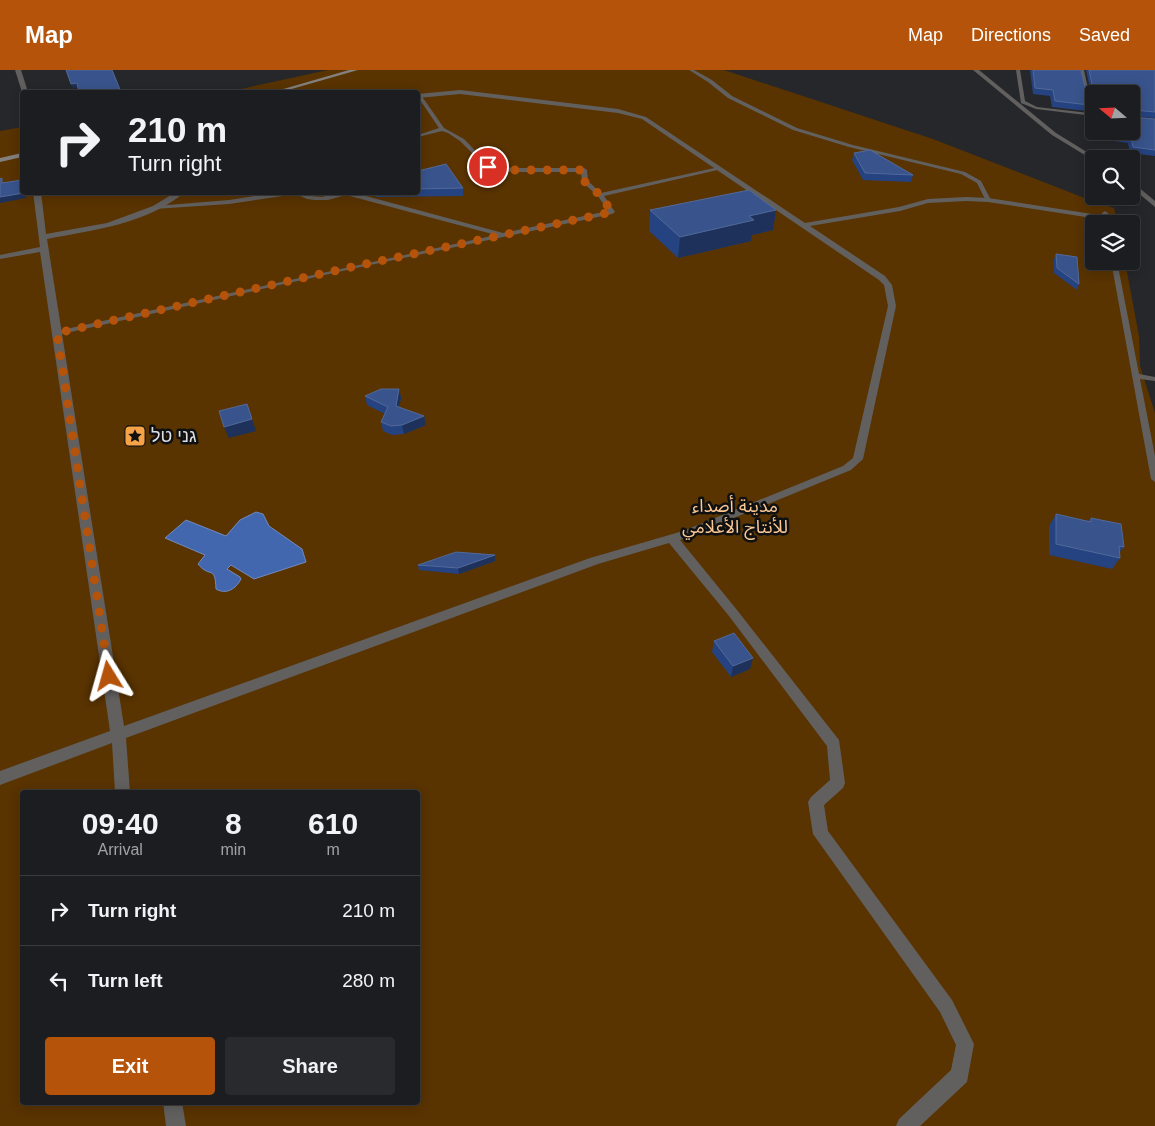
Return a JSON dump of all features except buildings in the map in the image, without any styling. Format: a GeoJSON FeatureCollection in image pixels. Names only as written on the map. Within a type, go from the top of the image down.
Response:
{"type":"FeatureCollection","features":[{"type":"Feature","properties":{"kind":"main road"},"geometry":{"type":"LineString","coordinates":[[283,90],[355,70]]}},
{"type":"Feature","properties":{"kind":"main road"},"geometry":{"type":"LineString","coordinates":[[0,160],[20,155]]}},
{"type":"Feature","properties":{"kind":"street"},"geometry":{"type":"LineString","coordinates":[[18,70],[24,90]]}},
{"type":"Feature","properties":{"kind":"street"},"geometry":{"type":"LineString","coordinates":[[976,70],[1054,134],[1085,153]]}},
{"type":"Feature","properties":{"kind":"street"},"geometry":{"type":"LineString","coordinates":[[0,778],[594,561],[687,534],[848,468],[858,459],[892,306],[888,286],[882,278],[650,122],[628,114],[460,92],[420,96]]}},
{"type":"Feature","properties":{"kind":"street"},"geometry":{"type":"LineString","coordinates":[[1140,191],[1155,205]]}},
{"type":"Feature","properties":{"kind":"street"},"geometry":{"type":"LineString","coordinates":[[37,195],[118,734],[123,790]]}},
{"type":"Feature","properties":{"kind":"street"},"geometry":{"type":"LineString","coordinates":[[43,237],[109,225],[156,208],[177,195]]}},
{"type":"Feature","properties":{"kind":"street"},"geometry":{"type":"LineString","coordinates":[[804,226],[900,209],[928,202],[966,199],[988,200],[1086,215]]}},
{"type":"Feature","properties":{"kind":"street"},"geometry":{"type":"LineString","coordinates":[[0,258],[44,249]]}},
{"type":"Feature","properties":{"kind":"street"},"geometry":{"type":"LineString","coordinates":[[671,538],[733,613],[834,744],[838,783],[816,802],[820,834],[946,1006],[965,1044],[960,1075],[906,1126]]}},
{"type":"Feature","properties":{"kind":"street"},"geometry":{"type":"LineString","coordinates":[[172,1105],[176,1126]]}},
{"type":"Feature","properties":{"kind":"lane"},"geometry":{"type":"LineString","coordinates":[[692,70],[730,97],[795,129],[851,146],[963,173],[979,182],[988,200]]}},
{"type":"Feature","properties":{"kind":"lane"},"geometry":{"type":"LineString","coordinates":[[1018,70],[1023,102],[1036,108],[1085,113]]}},
{"type":"Feature","properties":{"kind":"lane"},"geometry":{"type":"LineString","coordinates":[[1082,70],[1086,85]]}},
{"type":"Feature","properties":{"kind":"lane"},"geometry":{"type":"LineString","coordinates":[[420,99],[442,129]]}},
{"type":"Feature","properties":{"kind":"lane"},"geometry":{"type":"LineString","coordinates":[[57,333],[502,234],[612,212],[600,195],[585,182],[584,170],[514,170],[488,167],[464,140],[454,133],[442,129],[420,135]]}},
{"type":"Feature","properties":{"kind":"lane"},"geometry":{"type":"LineString","coordinates":[[600,195],[719,169]]}},
{"type":"Feature","properties":{"kind":"lane"},"geometry":{"type":"LineString","coordinates":[[156,208],[229,202],[277,195]]}},
{"type":"Feature","properties":{"kind":"lane"},"geometry":{"type":"LineString","coordinates":[[300,195],[318,199],[339,195]]}},
{"type":"Feature","properties":{"kind":"lane"},"geometry":{"type":"LineString","coordinates":[[354,195],[502,234]]}},
{"type":"Feature","properties":{"kind":"lane"},"geometry":{"type":"LineString","coordinates":[[1116,270],[1155,479]]}},
{"type":"Feature","properties":{"kind":"lane"},"geometry":{"type":"LineString","coordinates":[[1137,376],[1155,379]]}},
{"type":"Feature","properties":{"kind":"green space","name":"مدينة أصداء للأنتاج الأعلامي"},"geometry":{"type":"Polygon","coordinates":[[[328,70],[724,70],[933,139],[1085,198],[1085,205],[1105,205],[1114,208],[1116,215],[1085,215],[1085,270],[1127,270],[1139,336],[1140,366],[1155,413],[1155,1126],[0,1126],[0,131],[20,127],[20,195],[420,195],[420,90],[236,90],[328,70]]]}},
{"type":"Feature","properties":{"kind":"water"},"geometry":{"type":"Polygon","coordinates":[[[256,512],[263,514],[269,526],[302,549],[306,562],[254,579],[231,565],[227,569],[241,579],[234,588],[220,591],[216,589],[213,574],[198,564],[205,555],[165,538],[186,520],[226,536],[240,520],[256,512]]]}},
{"type":"Feature","properties":{"kind":"place","name":"גני טל"},"geometry":{"type":"Point","coordinates":[135,436]}},
{"type":"Feature","properties":{"kind":"route"},"geometry":{"type":"LineString","coordinates":[[109,676],[57,333],[502,234],[612,212],[600,195],[585,182],[584,170],[544,168],[514,170],[488,167]]}}]}
